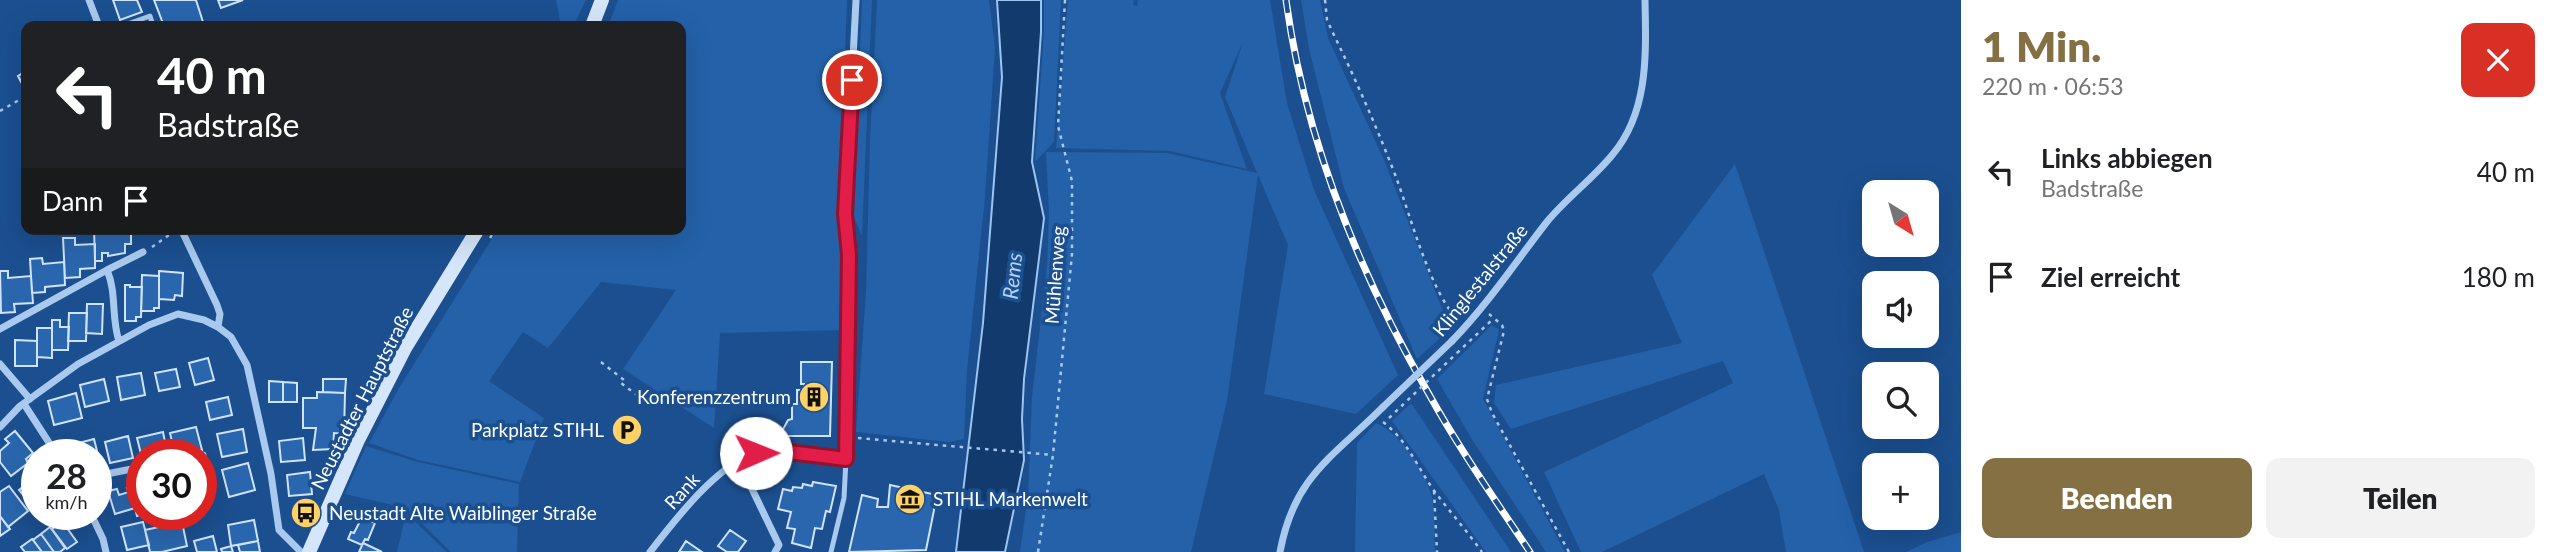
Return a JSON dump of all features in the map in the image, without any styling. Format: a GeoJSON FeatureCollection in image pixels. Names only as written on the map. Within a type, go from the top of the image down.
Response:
{"type":"FeatureCollection","features":[{"type":"Feature","properties":{"kind":"street"},"geometry":{"type":"LineString","coordinates":[[89,0],[97,21]]}},
{"type":"Feature","properties":{"kind":"street"},"geometry":{"type":"LineString","coordinates":[[594,21],[602,0]]}},
{"type":"Feature","properties":{"kind":"street"},"geometry":{"type":"LineString","coordinates":[[846,459],[849,255],[845,214],[856,0]]}},
{"type":"Feature","properties":{"kind":"street","name":"Klinglestalstraße"},"geometry":{"type":"LineString","coordinates":[[1280,552],[1284,527],[1301,490],[1314,472],[1452,341],[1482,309],[1548,220],[1615,153],[1631,127],[1640,101],[1646,52],[1644,0]]}},
{"type":"Feature","properties":{"kind":"street"},"geometry":{"type":"LineString","coordinates":[[180,235],[217,305],[220,314],[218,327]]}},
{"type":"Feature","properties":{"kind":"street","name":"Neustadter Hauptstraße"},"geometry":{"type":"LineString","coordinates":[[309,552],[358,440],[405,348],[474,235]]}},
{"type":"Feature","properties":{"kind":"street"},"geometry":{"type":"LineString","coordinates":[[0,330],[143,252]]}},
{"type":"Feature","properties":{"kind":"street"},"geometry":{"type":"LineString","coordinates":[[107,270],[113,284],[119,341]]}},
{"type":"Feature","properties":{"kind":"street"},"geometry":{"type":"LineString","coordinates":[[0,427],[27,401],[78,364],[149,325],[178,314],[190,315],[218,327],[231,337],[247,365],[271,474],[279,530],[301,552]]}},
{"type":"Feature","properties":{"kind":"street"},"geometry":{"type":"LineString","coordinates":[[0,364],[27,401],[48,439]]}},
{"type":"Feature","properties":{"kind":"street","name":"Rank"},"geometry":{"type":"LineString","coordinates":[[650,552],[706,485],[739,461],[756,453],[781,451],[846,459]]}},
{"type":"Feature","properties":{"kind":"street"},"geometry":{"type":"LineString","coordinates":[[739,461],[779,545],[775,552]]}},
{"type":"Feature","properties":{"kind":"street"},"geometry":{"type":"LineString","coordinates":[[99,530],[106,552]]}},
{"type":"Feature","properties":{"kind":"lane"},"geometry":{"type":"LineString","coordinates":[[136,21],[150,16],[152,21]]}},
{"type":"Feature","properties":{"kind":"lane"},"geometry":{"type":"LineString","coordinates":[[831,552],[844,498],[846,459]]}},
{"type":"Feature","properties":{"kind":"path","name":"Mühlenweg"},"geometry":{"type":"LineString","coordinates":[[1038,552],[1053,455],[1074,218],[1072,181],[1058,126],[1065,0]]}},
{"type":"Feature","properties":{"kind":"path"},"geometry":{"type":"LineString","coordinates":[[1325,0],[1327,19],[1394,174],[1442,298],[1464,328]]}},
{"type":"Feature","properties":{"kind":"path"},"geometry":{"type":"LineString","coordinates":[[0,111],[21,99]]}},
{"type":"Feature","properties":{"kind":"path"},"geometry":{"type":"LineString","coordinates":[[143,252],[169,235]]}},
{"type":"Feature","properties":{"kind":"path"},"geometry":{"type":"LineString","coordinates":[[486,244],[492,235]]}},
{"type":"Feature","properties":{"kind":"path"},"geometry":{"type":"LineString","coordinates":[[1482,309],[1494,318],[1504,331],[1487,399],[1492,413],[1569,552]]}},
{"type":"Feature","properties":{"kind":"path"},"geometry":{"type":"LineString","coordinates":[[1389,418],[1494,318]]}},
{"type":"Feature","properties":{"kind":"path"},"geometry":{"type":"LineString","coordinates":[[601,362],[624,380],[621,383],[638,396]]}},
{"type":"Feature","properties":{"kind":"path"},"geometry":{"type":"LineString","coordinates":[[1373,416],[1395,431],[1412,452],[1434,491],[1482,552]]}},
{"type":"Feature","properties":{"kind":"path"},"geometry":{"type":"LineString","coordinates":[[848,437],[1053,455]]}},
{"type":"Feature","properties":{"kind":"path"},"geometry":{"type":"LineString","coordinates":[[1434,491],[1437,552]]}},
{"type":"Feature","properties":{"kind":"shaded area"},"geometry":{"type":"Polygon","coordinates":[[[556,0],[586,0],[576,21],[560,21],[556,0]]]}},
{"type":"Feature","properties":{"kind":"shaded area"},"geometry":{"type":"Polygon","coordinates":[[[618,0],[847,0],[839,215],[851,253],[845,330],[720,333],[714,428],[623,369],[676,290],[601,282],[548,348],[523,332],[489,381],[544,418],[520,482],[418,460],[369,443],[399,388],[494,235],[686,235],[686,21],[610,21],[618,0]]]}},
{"type":"Feature","properties":{"kind":"shaded area"},"geometry":{"type":"Polygon","coordinates":[[[862,0],[872,0],[862,236],[853,215],[862,0]]]}},
{"type":"Feature","properties":{"kind":"shaded area"},"geometry":{"type":"Polygon","coordinates":[[[877,0],[989,0],[995,48],[985,197],[967,370],[964,439],[949,442],[856,432],[866,291],[877,0]]]}},
{"type":"Feature","properties":{"kind":"shaded area"},"geometry":{"type":"Polygon","coordinates":[[[1044,0],[1061,0],[1054,142],[1035,162],[1044,31],[1044,0]]]}},
{"type":"Feature","properties":{"kind":"shaded area"},"geometry":{"type":"Polygon","coordinates":[[[1068,0],[1134,0],[1133,5],[1137,6],[1138,0],[1270,0],[1287,103],[1314,190],[1398,375],[1356,414],[1264,394],[1288,245],[1258,175],[1227,401],[1191,552],[1020,552],[1028,495],[1032,396],[1047,266],[1049,213],[1046,152],[1167,153],[1257,173],[1225,97],[1243,42],[1220,93],[1247,169],[1170,151],[1056,148],[1068,0]]]}},
{"type":"Feature","properties":{"kind":"shaded area"},"geometry":{"type":"Polygon","coordinates":[[[1301,0],[1320,0],[1328,38],[1384,160],[1450,329],[1417,359],[1344,188],[1309,49],[1301,0]]]}},
{"type":"Feature","properties":{"kind":"shaded area"},"geometry":{"type":"Polygon","coordinates":[[[1735,164],[1864,552],[1786,552],[1779,510],[1764,474],[1602,552],[1581,552],[1544,472],[1733,383],[1723,361],[1511,429],[1494,403],[1496,385],[1682,343],[1652,275],[1735,164]]]}},
{"type":"Feature","properties":{"kind":"shaded area"},"geometry":{"type":"Polygon","coordinates":[[[1492,325],[1499,330],[1483,399],[1565,552],[1546,552],[1471,438],[1437,379],[1492,325]]]}},
{"type":"Feature","properties":{"kind":"shaded area"},"geometry":{"type":"Polygon","coordinates":[[[1411,403],[1511,552],[1486,552],[1392,421],[1411,403]]]}},
{"type":"Feature","properties":{"kind":"shaded area"},"geometry":{"type":"Polygon","coordinates":[[[1376,423],[1404,445],[1426,480],[1433,502],[1435,552],[1355,552],[1357,443],[1376,423]]]}},
{"type":"Feature","properties":{"kind":"shaded area"},"geometry":{"type":"Polygon","coordinates":[[[366,446],[418,462],[519,484],[517,552],[451,552],[406,508],[345,494],[366,446]]]}},
{"type":"Feature","properties":{"kind":"shaded area"},"geometry":{"type":"Polygon","coordinates":[[[406,513],[447,552],[397,552],[406,513]]]}},
{"type":"Feature","properties":{"kind":"shaded area"},"geometry":{"type":"Polygon","coordinates":[[[1961,532],[1961,552],[1906,552],[1927,542],[1961,532]]]}},
{"type":"Feature","properties":{"kind":"water","name":"Rems"},"geometry":{"type":"Polygon","coordinates":[[[997,0],[1041,0],[1032,162],[1044,218],[1024,379],[1024,460],[1005,552],[956,552],[983,323],[1002,77],[997,0]]]}},
{"type":"Feature","properties":{"kind":"building"},"geometry":{"type":"Polygon","coordinates":[[[113,0],[137,0],[142,12],[120,20],[113,0]]]}},
{"type":"Feature","properties":{"kind":"building"},"geometry":{"type":"Polygon","coordinates":[[[154,0],[196,0],[203,21],[162,21],[154,0]]]}},
{"type":"Feature","properties":{"kind":"building"},"geometry":{"type":"Polygon","coordinates":[[[218,0],[243,0],[221,8],[218,0]]]}},
{"type":"Feature","properties":{"kind":"building"},"geometry":{"type":"Polygon","coordinates":[[[94,235],[131,235],[131,244],[125,244],[125,253],[108,256],[108,253],[102,253],[102,261],[95,261],[94,235]]]}},
{"type":"Feature","properties":{"kind":"building"},"geometry":{"type":"Polygon","coordinates":[[[63,238],[75,238],[75,245],[95,244],[95,268],[80,269],[80,277],[65,278],[63,238]]]}},
{"type":"Feature","properties":{"kind":"building"},"geometry":{"type":"Polygon","coordinates":[[[42,258],[43,264],[64,262],[65,285],[45,287],[45,292],[32,293],[30,259],[42,258]]]}},
{"type":"Feature","properties":{"kind":"building"},"geometry":{"type":"Polygon","coordinates":[[[0,271],[8,271],[8,278],[31,276],[33,303],[14,304],[15,312],[1,313],[0,271]]]}},
{"type":"Feature","properties":{"kind":"building"},"geometry":{"type":"Polygon","coordinates":[[[159,271],[183,273],[182,296],[175,295],[174,300],[159,299],[159,271]]]}},
{"type":"Feature","properties":{"kind":"building"},"geometry":{"type":"Polygon","coordinates":[[[142,275],[159,276],[159,308],[154,308],[154,311],[141,311],[142,275]]]}},
{"type":"Feature","properties":{"kind":"building"},"geometry":{"type":"Polygon","coordinates":[[[125,285],[142,287],[141,317],[136,317],[136,321],[125,321],[125,285]]]}},
{"type":"Feature","properties":{"kind":"building"},"geometry":{"type":"Polygon","coordinates":[[[87,304],[103,304],[102,334],[86,333],[87,304]]]}},
{"type":"Feature","properties":{"kind":"building"},"geometry":{"type":"Polygon","coordinates":[[[69,313],[87,313],[86,341],[68,341],[69,313]]]}},
{"type":"Feature","properties":{"kind":"building"},"geometry":{"type":"Polygon","coordinates":[[[52,320],[60,320],[60,327],[69,327],[68,350],[52,350],[52,320]]]}},
{"type":"Feature","properties":{"kind":"building"},"geometry":{"type":"Polygon","coordinates":[[[37,328],[52,328],[52,358],[37,357],[37,328]]]}},
{"type":"Feature","properties":{"kind":"building"},"geometry":{"type":"Polygon","coordinates":[[[15,340],[37,341],[37,366],[15,366],[15,340]]]}},
{"type":"Feature","properties":{"kind":"building"},"geometry":{"type":"Polygon","coordinates":[[[208,358],[214,380],[195,385],[189,363],[208,358]]]}},
{"type":"Feature","properties":{"kind":"building","name":"Konferenzzentrum"},"geometry":{"type":"Polygon","coordinates":[[[801,362],[832,362],[830,436],[783,436],[745,446],[746,430],[764,429],[763,435],[781,433],[788,420],[792,419],[792,404],[797,404],[797,390],[804,390],[804,384],[801,384],[801,362]]]}},
{"type":"Feature","properties":{"kind":"building"},"geometry":{"type":"Polygon","coordinates":[[[176,369],[180,387],[159,391],[155,373],[176,369]]]}},
{"type":"Feature","properties":{"kind":"building"},"geometry":{"type":"Polygon","coordinates":[[[141,373],[145,395],[121,400],[117,377],[141,373]]]}},
{"type":"Feature","properties":{"kind":"building"},"geometry":{"type":"Polygon","coordinates":[[[104,379],[109,401],[85,407],[80,385],[104,379]]]}},
{"type":"Feature","properties":{"kind":"building"},"geometry":{"type":"Polygon","coordinates":[[[323,379],[346,379],[345,393],[323,392],[323,379]]]}},
{"type":"Feature","properties":{"kind":"building"},"geometry":{"type":"Polygon","coordinates":[[[269,381],[283,382],[283,402],[269,402],[269,381]]]}},
{"type":"Feature","properties":{"kind":"building"},"geometry":{"type":"Polygon","coordinates":[[[283,382],[297,383],[297,402],[283,402],[283,382]]]}},
{"type":"Feature","properties":{"kind":"building"},"geometry":{"type":"Polygon","coordinates":[[[317,392],[345,393],[344,434],[334,433],[333,449],[313,450],[316,428],[303,428],[303,398],[317,398],[317,392]]]}},
{"type":"Feature","properties":{"kind":"building"},"geometry":{"type":"Polygon","coordinates":[[[76,393],[82,418],[54,425],[48,401],[76,393]]]}},
{"type":"Feature","properties":{"kind":"building"},"geometry":{"type":"Polygon","coordinates":[[[228,397],[232,415],[210,420],[206,402],[228,397]]]}},
{"type":"Feature","properties":{"kind":"building"},"geometry":{"type":"Polygon","coordinates":[[[196,427],[199,439],[171,439],[170,433],[196,427]]]}},
{"type":"Feature","properties":{"kind":"building"},"geometry":{"type":"Polygon","coordinates":[[[243,429],[247,452],[222,457],[217,434],[243,429]]]}},
{"type":"Feature","properties":{"kind":"building"},"geometry":{"type":"Polygon","coordinates":[[[15,431],[22,439],[21,468],[11,476],[0,462],[0,451],[9,443],[5,439],[15,431]]]}},
{"type":"Feature","properties":{"kind":"building"},"geometry":{"type":"Polygon","coordinates":[[[163,432],[164,439],[137,439],[163,432]]]}},
{"type":"Feature","properties":{"kind":"building"},"geometry":{"type":"Polygon","coordinates":[[[128,436],[126,460],[112,463],[112,440],[128,436]]]}},
{"type":"Feature","properties":{"kind":"building"},"geometry":{"type":"Polygon","coordinates":[[[303,438],[305,460],[281,462],[279,441],[303,438]]]}},
{"type":"Feature","properties":{"kind":"building"},"geometry":{"type":"Polygon","coordinates":[[[248,463],[255,490],[229,497],[222,470],[248,463]]]}},
{"type":"Feature","properties":{"kind":"building"},"geometry":{"type":"Polygon","coordinates":[[[310,472],[312,494],[289,496],[287,475],[310,472]]]}},
{"type":"Feature","properties":{"kind":"building"},"geometry":{"type":"Polygon","coordinates":[[[813,482],[836,486],[830,512],[826,511],[822,529],[815,528],[811,548],[792,543],[795,529],[787,528],[791,512],[778,509],[783,489],[792,491],[793,487],[802,488],[803,484],[812,486],[813,482]]]}},
{"type":"Feature","properties":{"kind":"building"},"geometry":{"type":"Polygon","coordinates":[[[890,485],[937,495],[926,550],[849,552],[862,495],[878,499],[877,507],[888,507],[890,485]]]}},
{"type":"Feature","properties":{"kind":"building"},"geometry":{"type":"Polygon","coordinates":[[[9,486],[21,502],[21,517],[8,527],[0,516],[0,492],[9,486]]]}},
{"type":"Feature","properties":{"kind":"building"},"geometry":{"type":"Polygon","coordinates":[[[117,489],[119,495],[126,493],[126,511],[115,514],[112,490],[117,489]]]}},
{"type":"Feature","properties":{"kind":"building"},"geometry":{"type":"Polygon","coordinates":[[[0,516],[10,529],[0,536],[0,516]]]}},
{"type":"Feature","properties":{"kind":"building"},"geometry":{"type":"Polygon","coordinates":[[[362,517],[375,523],[368,540],[365,539],[362,545],[348,539],[362,517]]]}},
{"type":"Feature","properties":{"kind":"building"},"geometry":{"type":"Polygon","coordinates":[[[254,520],[258,541],[231,546],[228,525],[254,520]]]}},
{"type":"Feature","properties":{"kind":"building"},"geometry":{"type":"Polygon","coordinates":[[[126,526],[126,530],[145,530],[149,545],[127,550],[121,527],[126,526]]]}},
{"type":"Feature","properties":{"kind":"building"},"geometry":{"type":"Polygon","coordinates":[[[52,530],[65,548],[54,552],[41,534],[52,530]]]}},
{"type":"Feature","properties":{"kind":"building"},"geometry":{"type":"Polygon","coordinates":[[[53,530],[68,530],[77,542],[67,549],[53,530]]]}},
{"type":"Feature","properties":{"kind":"building"},"geometry":{"type":"Polygon","coordinates":[[[145,530],[184,530],[187,546],[150,552],[145,530]]]}},
{"type":"Feature","properties":{"kind":"building"},"geometry":{"type":"Polygon","coordinates":[[[730,530],[746,541],[738,552],[727,552],[718,546],[730,530]]]}},
{"type":"Feature","properties":{"kind":"building"},"geometry":{"type":"Polygon","coordinates":[[[41,534],[54,552],[42,552],[33,540],[41,534]]]}},
{"type":"Feature","properties":{"kind":"building"},"geometry":{"type":"Polygon","coordinates":[[[213,536],[217,552],[197,552],[194,541],[213,536]]]}},
{"type":"Feature","properties":{"kind":"building"},"geometry":{"type":"Polygon","coordinates":[[[32,539],[42,552],[25,552],[21,547],[32,539]]]}},
{"type":"Feature","properties":{"kind":"building"},"geometry":{"type":"Polygon","coordinates":[[[258,541],[260,552],[240,552],[238,545],[258,541]]]}},
{"type":"Feature","properties":{"kind":"building"},"geometry":{"type":"Polygon","coordinates":[[[686,541],[702,552],[679,552],[686,541]]]}},
{"type":"Feature","properties":{"kind":"building"},"geometry":{"type":"Polygon","coordinates":[[[363,543],[382,552],[359,552],[363,543]]]}},
{"type":"Feature","properties":{"kind":"building"},"geometry":{"type":"Polygon","coordinates":[[[231,546],[233,552],[222,552],[221,549],[231,546]]]}},
{"type":"Feature","properties":{"kind":"railway"},"geometry":{"type":"LineString","coordinates":[[1286,0],[1295,52],[1321,155],[1359,254],[1404,350],[1478,475],[1530,552]]}},
{"type":"Feature","properties":{"kind":"place","name":"Konferenzzentrum"},"geometry":{"type":"Point","coordinates":[814,397]}},
{"type":"Feature","properties":{"kind":"place","name":"Parkplatz STIHL"},"geometry":{"type":"Point","coordinates":[627,430]}},
{"type":"Feature","properties":{"kind":"place","name":"STIHL Markenwelt"},"geometry":{"type":"Point","coordinates":[910,499]}},
{"type":"Feature","properties":{"kind":"place","name":"Neustadt Alte Waiblinger Straße"},"geometry":{"type":"Point","coordinates":[306,513]}},
{"type":"Feature","properties":{"kind":"route"},"geometry":{"type":"LineString","coordinates":[[756,453],[781,451],[846,459],[849,255],[845,214],[852,80]]}}]}
